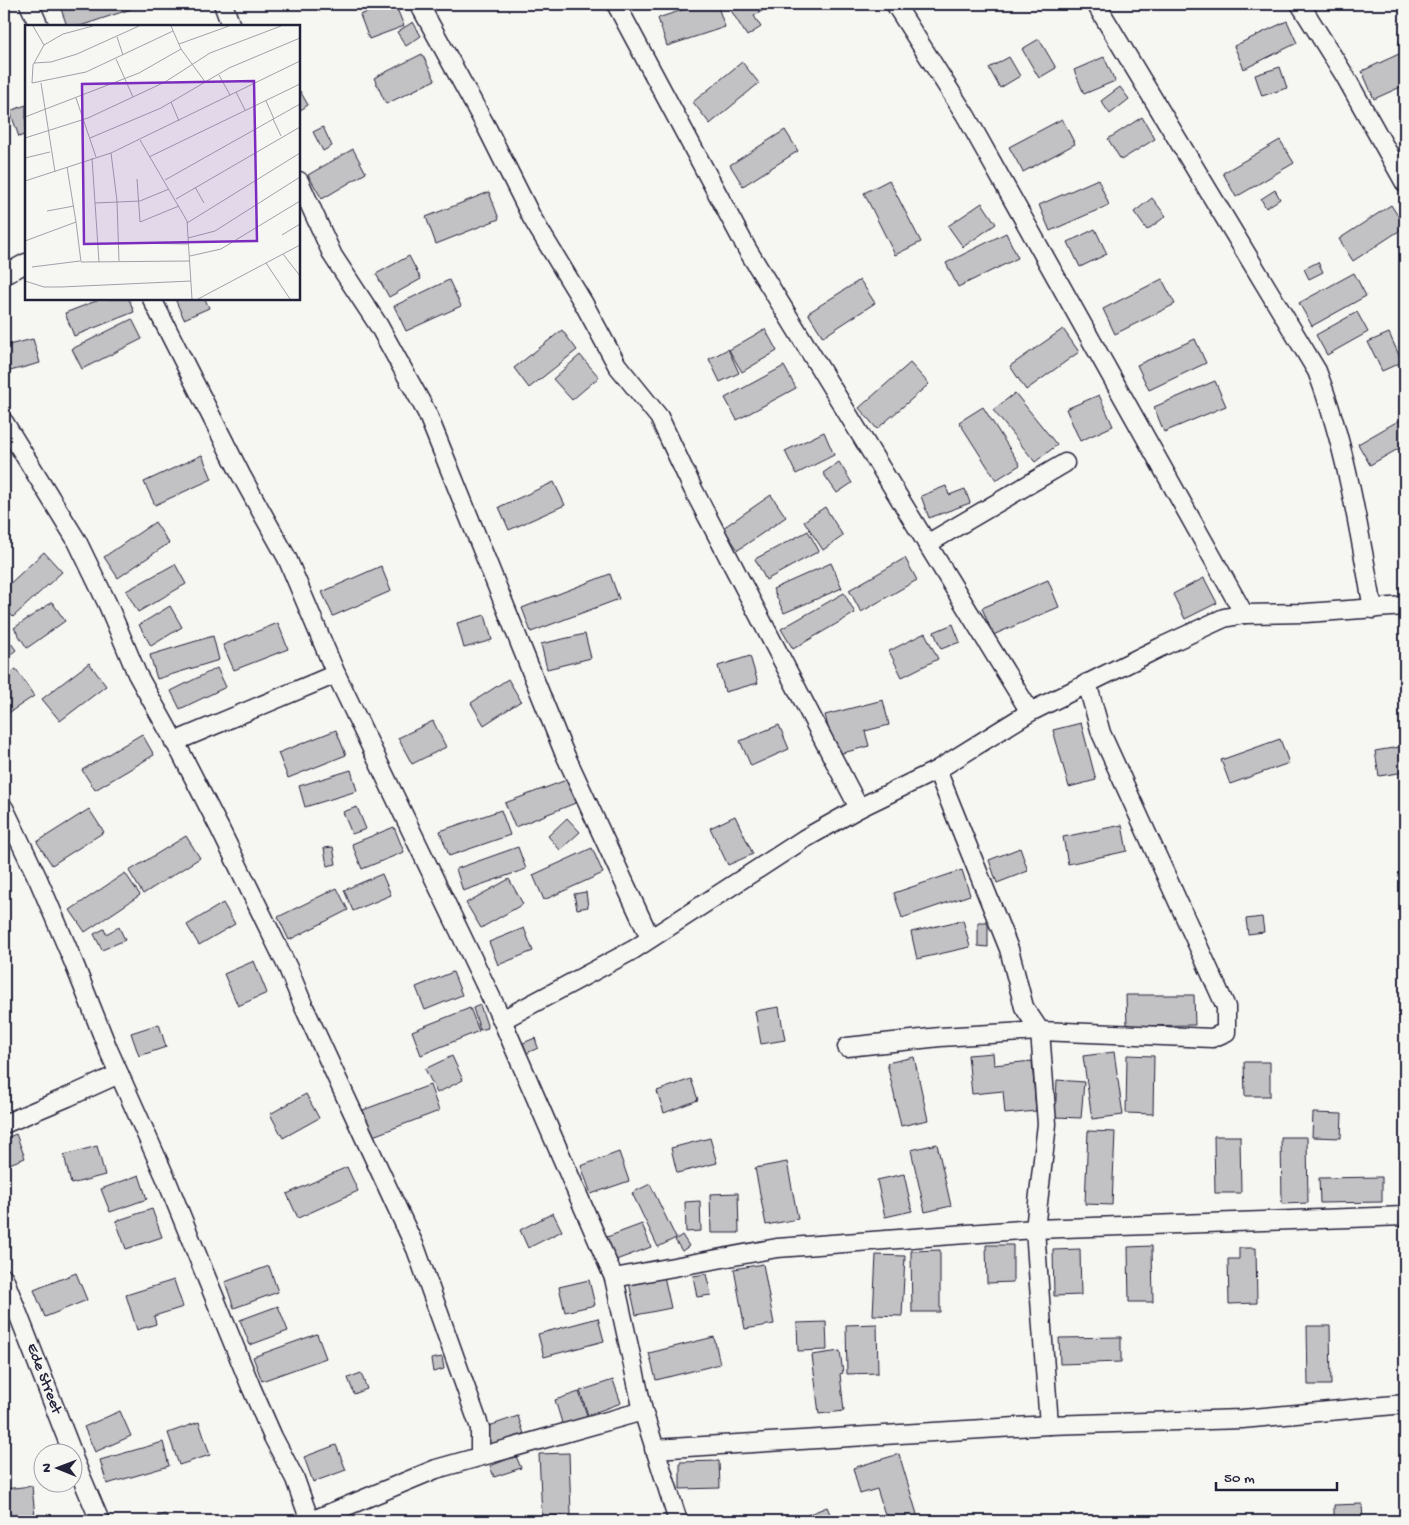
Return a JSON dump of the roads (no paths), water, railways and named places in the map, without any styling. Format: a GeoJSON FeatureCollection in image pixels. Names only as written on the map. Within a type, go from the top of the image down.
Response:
{"type":"FeatureCollection","features":[{"type":"Feature","properties":{"kind":"street"},"geometry":{"type":"LineString","coordinates":[[29,4],[38,25]]}},
{"type":"Feature","properties":{"kind":"street"},"geometry":{"type":"LineString","coordinates":[[223,4],[231,25]]}},
{"type":"Feature","properties":{"kind":"street"},"geometry":{"type":"LineString","coordinates":[[419,4],[487,128],[532,218],[584,304],[617,365],[659,417],[693,489],[859,808]]}},
{"type":"Feature","properties":{"kind":"street"},"geometry":{"type":"LineString","coordinates":[[616,4],[748,249],[1030,712]]}},
{"type":"Feature","properties":{"kind":"street"},"geometry":{"type":"LineString","coordinates":[[895,4],[966,116],[1244,614]]}},
{"type":"Feature","properties":{"kind":"street"},"geometry":{"type":"LineString","coordinates":[[1096,4],[1318,371],[1333,416],[1360,531],[1373,609]]}},
{"type":"Feature","properties":{"kind":"street"},"geometry":{"type":"LineString","coordinates":[[1300,4],[1345,76],[1405,183]]}},
{"type":"Feature","properties":{"kind":"street"},"geometry":{"type":"LineString","coordinates":[[300,183],[333,256],[379,326],[427,413],[563,750],[650,938]]}},
{"type":"Feature","properties":{"kind":"street"},"geometry":{"type":"LineString","coordinates":[[4,276],[25,264]]}},
{"type":"Feature","properties":{"kind":"street"},"geometry":{"type":"LineString","coordinates":[[153,300],[241,475],[287,558],[336,674],[502,1020],[614,1278],[643,1411],[678,1521]]}},
{"type":"Feature","properties":{"kind":"street"},"geometry":{"type":"LineString","coordinates":[[4,424],[77,541],[108,605],[137,674],[220,829],[288,968],[304,1008],[416,1249],[480,1428],[480,1456]]}},
{"type":"Feature","properties":{"kind":"street"},"geometry":{"type":"LineString","coordinates":[[927,544],[1065,463]]}},
{"type":"Feature","properties":{"kind":"street"},"geometry":{"type":"LineString","coordinates":[[502,1020],[633,950],[804,839],[859,808],[938,770],[1030,712],[1224,618],[1244,614],[1306,613],[1405,606]]}},
{"type":"Feature","properties":{"kind":"street"},"geometry":{"type":"LineString","coordinates":[[174,742],[336,674]]}},
{"type":"Feature","properties":{"kind":"street"},"geometry":{"type":"LineString","coordinates":[[847,1047],[940,1037],[1040,1030],[1212,1038],[1226,1032],[1226,1007],[1101,734],[1087,683]]}},
{"type":"Feature","properties":{"kind":"street"},"geometry":{"type":"LineString","coordinates":[[938,770],[1008,949],[1024,1007],[1040,1030],[1047,1124],[1035,1229],[1049,1425]]}},
{"type":"Feature","properties":{"kind":"street"},"geometry":{"type":"LineString","coordinates":[[4,808],[38,879],[119,1074],[167,1181],[272,1437],[295,1478],[310,1521],[436,1469],[643,1411]]}},
{"type":"Feature","properties":{"kind":"street"},"geometry":{"type":"LineString","coordinates":[[4,1124],[119,1074]]}},
{"type":"Feature","properties":{"kind":"street"},"geometry":{"type":"LineString","coordinates":[[614,1278],[777,1248],[1035,1229],[1405,1216],[1405,1209]]}},
{"type":"Feature","properties":{"kind":"street","name":"Ede Street"},"geometry":{"type":"LineString","coordinates":[[4,1278],[67,1442]]}},
{"type":"Feature","properties":{"kind":"street"},"geometry":{"type":"LineString","coordinates":[[654,1448],[1049,1425],[1242,1419],[1405,1404]]}},
{"type":"Feature","properties":{"kind":"street","name":"Ede Street"},"geometry":{"type":"LineString","coordinates":[[82,1478],[100,1521]]}}]}
